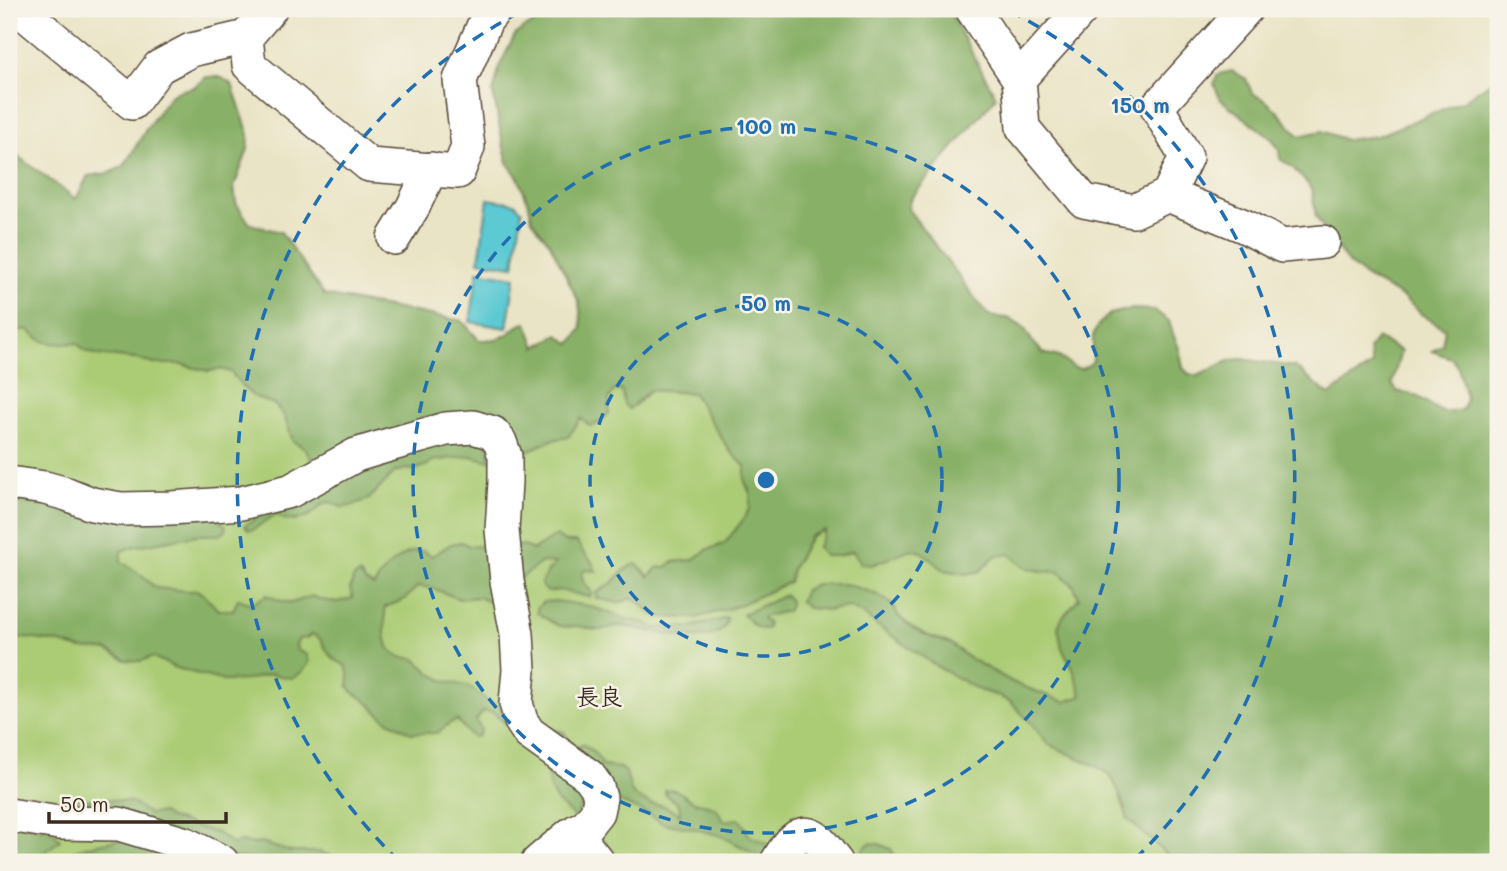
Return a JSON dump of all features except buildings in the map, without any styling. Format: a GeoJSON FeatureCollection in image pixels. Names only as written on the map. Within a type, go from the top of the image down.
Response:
{"type":"FeatureCollection","features":[{"type":"Feature","properties":{"kind":"street"},"geometry":{"type":"LineString","coordinates":[[41,16],[132,103],[159,67],[191,50],[246,37],[270,9]]}},
{"type":"Feature","properties":{"kind":"street"},"geometry":{"type":"LineString","coordinates":[[246,37],[249,65],[369,164],[458,172],[468,147],[460,80],[486,20],[495,9]]}},
{"type":"Feature","properties":{"kind":"street"},"geometry":{"type":"LineString","coordinates":[[972,9],[1019,79],[1023,128],[1084,201],[1134,211],[1168,195],[1186,157],[1157,107],[1246,9]]}},
{"type":"Feature","properties":{"kind":"street"},"geometry":{"type":"LineString","coordinates":[[1019,79],[1082,9]]}},
{"type":"Feature","properties":{"kind":"street"},"geometry":{"type":"LineString","coordinates":[[394,238],[413,207],[430,169]]}},
{"type":"Feature","properties":{"kind":"street"},"geometry":{"type":"LineString","coordinates":[[1168,195],[1244,226],[1282,246],[1323,242]]}},
{"type":"Feature","properties":{"kind":"street"},"geometry":{"type":"LineString","coordinates":[[9,483],[45,488],[121,509],[240,503],[290,492],[356,454],[389,444],[446,429],[473,427],[492,433],[500,442],[505,456],[502,530],[507,581],[517,634],[519,670],[516,703],[520,721],[529,733],[589,776],[597,787],[600,798],[597,812],[586,826],[571,834],[538,862]]}},
{"type":"Feature","properties":{"kind":"street"},"geometry":{"type":"LineString","coordinates":[[9,815],[59,823],[119,824],[186,844],[222,862]]}},
{"type":"Feature","properties":{"kind":"street"},"geometry":{"type":"LineString","coordinates":[[578,830],[582,842],[598,862]]}},
{"type":"Feature","properties":{"kind":"street"},"geometry":{"type":"LineString","coordinates":[[777,862],[792,839],[811,835],[836,862]]}},
{"type":"Feature","properties":{"kind":"green space"},"geometry":{"type":"Polygon","coordinates":[[[553,9],[948,9],[996,97],[910,199],[908,209],[987,314],[1008,318],[1024,328],[1043,353],[1059,357],[1081,369],[1093,361],[1093,336],[1098,325],[1110,314],[1131,309],[1154,310],[1169,321],[1183,368],[1189,374],[1198,376],[1230,360],[1242,359],[1295,367],[1329,395],[1372,365],[1369,350],[1377,338],[1401,351],[1392,384],[1397,391],[1417,397],[1444,412],[1463,409],[1466,398],[1458,367],[1451,358],[1432,351],[1442,345],[1445,329],[1421,314],[1401,296],[1366,277],[1348,263],[1316,217],[1312,191],[1308,184],[1280,159],[1279,150],[1272,139],[1220,99],[1214,84],[1218,74],[1232,71],[1246,79],[1252,93],[1277,111],[1299,136],[1322,131],[1346,140],[1377,136],[1463,101],[1495,79],[1498,73],[1498,862],[1175,862],[1128,819],[1110,775],[1048,744],[1011,702],[979,690],[938,667],[849,607],[828,610],[808,608],[800,602],[805,590],[816,584],[845,584],[865,590],[880,596],[893,606],[898,616],[913,628],[951,644],[967,657],[1016,684],[1065,702],[1082,696],[1072,666],[1062,648],[1058,627],[1079,598],[1074,586],[1059,572],[1024,567],[1010,554],[995,556],[980,571],[966,574],[944,570],[922,552],[911,549],[872,565],[861,564],[853,551],[838,556],[824,556],[818,547],[825,530],[810,536],[792,569],[789,582],[737,606],[696,618],[660,617],[632,598],[618,603],[596,598],[596,594],[633,565],[637,564],[649,577],[657,568],[666,567],[673,562],[692,560],[707,550],[724,544],[750,508],[745,466],[730,451],[693,393],[650,390],[629,409],[624,404],[622,391],[614,390],[609,399],[609,413],[597,424],[590,426],[581,418],[568,437],[552,440],[520,454],[497,431],[313,463],[305,448],[293,441],[284,415],[274,404],[253,396],[231,372],[98,355],[85,351],[77,343],[44,341],[28,329],[9,332],[9,150],[76,199],[88,176],[110,173],[124,166],[170,96],[194,87],[206,77],[220,77],[232,84],[249,135],[248,149],[234,187],[236,203],[250,224],[281,232],[324,295],[462,321],[479,340],[501,337],[527,323],[536,347],[558,335],[571,344],[582,328],[579,302],[550,243],[532,219],[518,177],[509,165],[493,93],[500,65],[515,35],[553,9]]]}},
{"type":"Feature","properties":{"kind":"green space"},"geometry":{"type":"Polygon","coordinates":[[[28,329],[38,338],[57,343],[77,343],[85,351],[98,355],[231,372],[253,396],[274,404],[284,415],[293,441],[305,448],[313,463],[534,448],[568,437],[581,417],[609,413],[609,399],[614,390],[623,391],[635,405],[650,390],[693,393],[730,451],[745,466],[750,508],[724,544],[707,550],[692,560],[673,562],[666,567],[657,568],[649,577],[643,569],[621,573],[616,581],[596,593],[617,603],[632,598],[652,614],[696,618],[737,606],[789,582],[792,569],[811,536],[826,529],[838,556],[853,551],[892,556],[911,549],[922,552],[944,570],[966,574],[980,571],[995,556],[1010,553],[1024,567],[1059,572],[1074,586],[1079,598],[1062,618],[1062,648],[1083,696],[1066,703],[1016,684],[967,657],[951,644],[913,628],[880,596],[828,610],[849,607],[863,614],[938,667],[979,690],[1011,702],[1048,744],[1110,775],[1128,819],[1175,862],[9,862],[9,333],[28,329]]]}},
{"type":"Feature","properties":{"kind":"green space"},"geometry":{"type":"Polygon","coordinates":[[[486,436],[491,461],[470,456],[432,461],[414,470],[395,472],[369,499],[351,506],[324,503],[311,515],[295,521],[276,514],[254,529],[248,530],[245,525],[355,459],[486,436]]]}},
{"type":"Feature","properties":{"kind":"green space"},"geometry":{"type":"Polygon","coordinates":[[[9,493],[211,514],[226,526],[225,532],[132,547],[121,551],[121,562],[156,588],[197,590],[218,610],[233,610],[238,599],[252,604],[267,595],[291,603],[312,596],[337,602],[353,598],[350,589],[354,577],[360,574],[365,582],[374,586],[388,568],[408,553],[422,551],[432,556],[451,544],[461,542],[470,546],[491,547],[498,602],[491,603],[478,597],[459,599],[432,588],[418,586],[404,600],[385,607],[385,635],[388,647],[401,657],[415,659],[433,675],[470,687],[490,703],[500,706],[507,725],[494,713],[484,711],[476,720],[481,730],[478,736],[474,737],[468,733],[457,720],[437,733],[411,733],[385,719],[353,692],[348,686],[346,666],[333,658],[321,640],[311,634],[307,638],[299,639],[296,644],[297,650],[307,655],[309,663],[302,672],[292,678],[270,674],[247,680],[224,681],[176,668],[153,657],[140,661],[126,660],[107,650],[81,649],[27,638],[14,639],[9,636],[9,493]]]}},
{"type":"Feature","properties":{"kind":"green space"},"geometry":{"type":"Polygon","coordinates":[[[556,536],[565,542],[577,542],[592,562],[596,571],[584,570],[582,573],[584,582],[592,593],[589,597],[560,590],[548,592],[543,588],[541,584],[556,563],[542,562],[518,580],[515,547],[522,545],[533,550],[556,536]]]}},
{"type":"Feature","properties":{"kind":"green space"},"geometry":{"type":"Polygon","coordinates":[[[785,595],[790,601],[787,611],[763,617],[768,628],[757,627],[743,614],[785,595]]]}},
{"type":"Feature","properties":{"kind":"green space"},"geometry":{"type":"Polygon","coordinates":[[[543,602],[589,606],[654,628],[691,627],[727,618],[723,629],[713,635],[699,637],[683,637],[621,626],[598,630],[580,626],[562,627],[537,613],[537,608],[543,602]]]}},
{"type":"Feature","properties":{"kind":"green space"},"geometry":{"type":"Polygon","coordinates":[[[537,717],[549,729],[564,732],[571,746],[577,749],[582,744],[589,748],[603,766],[620,768],[626,772],[635,796],[680,814],[678,803],[665,794],[665,790],[675,790],[693,801],[714,807],[724,821],[739,819],[748,835],[773,848],[769,855],[756,854],[721,836],[662,823],[613,799],[550,741],[537,717]]]}},
{"type":"Feature","properties":{"kind":"green space"},"geometry":{"type":"Polygon","coordinates":[[[551,766],[588,792],[575,818],[552,793],[546,771],[551,766]]]}},
{"type":"Feature","properties":{"kind":"green space"},"geometry":{"type":"Polygon","coordinates":[[[76,794],[87,800],[98,798],[131,802],[149,814],[162,813],[219,834],[233,845],[238,842],[262,843],[291,852],[320,852],[344,861],[369,860],[381,855],[402,862],[261,862],[225,856],[32,806],[71,807],[76,794]]]}},
{"type":"Feature","properties":{"kind":"green space"},"geometry":{"type":"Polygon","coordinates":[[[9,821],[53,832],[60,840],[35,862],[10,862],[9,821]]]}},
{"type":"Feature","properties":{"kind":"green space"},"geometry":{"type":"Polygon","coordinates":[[[123,839],[211,862],[52,862],[77,849],[123,839]]]}},
{"type":"Feature","properties":{"kind":"green space"},"geometry":{"type":"Polygon","coordinates":[[[870,843],[891,849],[897,862],[864,862],[863,849],[870,843]]]}},
{"type":"Feature","properties":{"kind":"water"},"geometry":{"type":"Polygon","coordinates":[[[488,199],[515,203],[522,211],[514,266],[479,261],[488,199]]]}},
{"type":"Feature","properties":{"kind":"water"},"geometry":{"type":"Polygon","coordinates":[[[478,271],[515,277],[507,328],[470,322],[478,271]]]}},
{"type":"Feature","properties":{"kind":"district","name":"長良"},"geometry":{"type":"Point","coordinates":[599,696]}}]}
